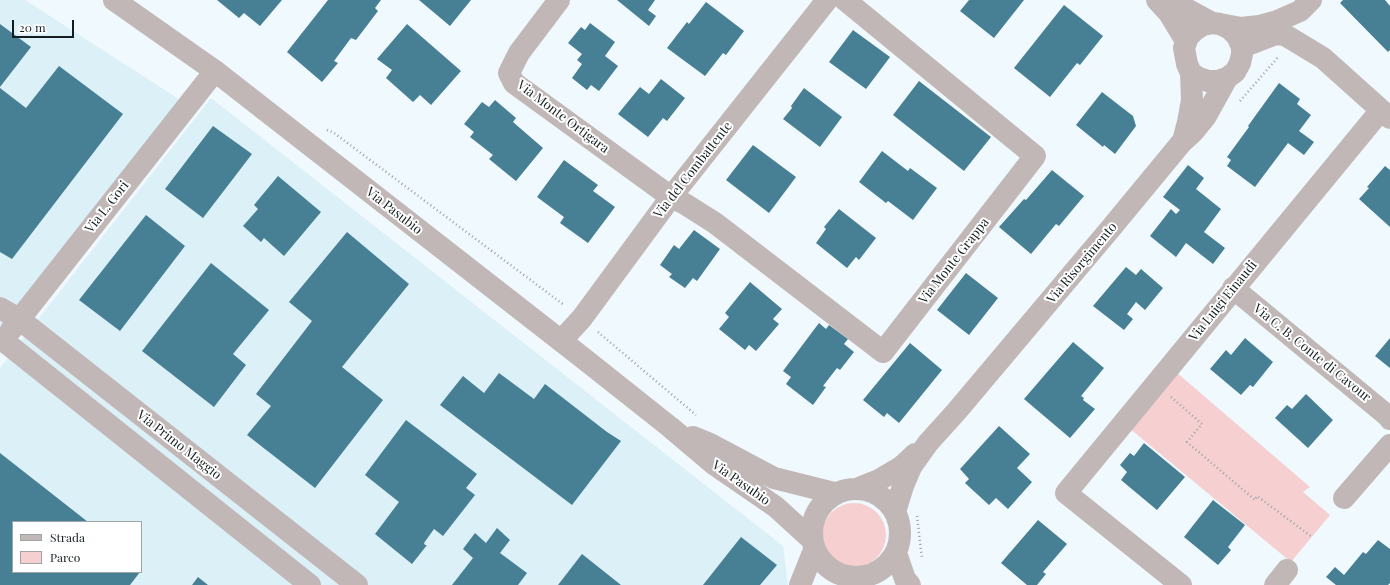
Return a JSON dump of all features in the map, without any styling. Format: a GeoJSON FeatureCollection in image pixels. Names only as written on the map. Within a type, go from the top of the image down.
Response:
{"type":"FeatureCollection","features":[{"type":"Feature","properties":{"kind":"street","name":"Via Pasubio"},"geometry":{"type":"LineString","coordinates":[[114,0],[215,71],[561,341],[670,427],[715,465],[776,508],[812,544]]}},
{"type":"Feature","properties":{"kind":"street","name":"Via Monte Ortigara"},"geometry":{"type":"LineString","coordinates":[[559,0],[519,53],[509,73],[514,83],[671,197]]}},
{"type":"Feature","properties":{"kind":"street","name":"Via del Combattente"},"geometry":{"type":"LineString","coordinates":[[561,341],[582,318],[671,197],[826,0]]}},
{"type":"Feature","properties":{"kind":"street","name":"Via Monte Grappa"},"geometry":{"type":"LineString","coordinates":[[671,197],[715,223],[883,352],[1035,156],[845,0]]}},
{"type":"Feature","properties":{"kind":"street"},"geometry":{"type":"LineString","coordinates":[[1157,0],[1169,13],[1186,41]]}},
{"type":"Feature","properties":{"kind":"street"},"geometry":{"type":"LineString","coordinates":[[1170,0],[1216,24],[1230,29],[1237,36],[1242,48],[1276,34],[1285,35],[1323,58],[1385,114]]}},
{"type":"Feature","properties":{"kind":"street"},"geometry":{"type":"LineString","coordinates":[[1182,142],[1188,122],[1192,100],[1191,73],[1186,64],[1184,48],[1186,41],[1195,30],[1203,25],[1216,24],[1241,28],[1259,26],[1277,21],[1300,11],[1311,0]]}},
{"type":"Feature","properties":{"kind":"street","name":"Via Risorgimento"},"geometry":{"type":"LineString","coordinates":[[834,493],[860,488],[879,480],[901,467],[928,443],[1071,276],[1182,142],[1193,132],[1206,116],[1227,78],[1235,72],[1240,64],[1242,48]]}},
{"type":"Feature","properties":{"kind":"street","name":"Via L. Gori"},"geometry":{"type":"LineString","coordinates":[[1,341],[215,71]]}},
{"type":"Feature","properties":{"kind":"street"},"geometry":{"type":"LineString","coordinates":[[1191,73],[1208,81],[1218,81],[1227,78]]}},
{"type":"Feature","properties":{"kind":"street","name":"Via Luigi Einaudi"},"geometry":{"type":"LineString","coordinates":[[1181,585],[1066,493],[1233,288],[1385,114]]}},
{"type":"Feature","properties":{"kind":"street","name":"Via C. B. Conte di Cavour"},"geometry":{"type":"LineString","coordinates":[[1233,288],[1389,416],[1390,419]]}},
{"type":"Feature","properties":{"kind":"street","name":"Via Primo Maggio"},"geometry":{"type":"LineString","coordinates":[[0,308],[19,319],[357,585]]}},
{"type":"Feature","properties":{"kind":"street"},"geometry":{"type":"LineString","coordinates":[[1,341],[310,585]]}},
{"type":"Feature","properties":{"kind":"street","name":"Via Pasubio"},"geometry":{"type":"LineString","coordinates":[[670,427],[710,444],[774,478],[834,493]]}},
{"type":"Feature","properties":{"kind":"street","name":"Via Risorgimento"},"geometry":{"type":"LineString","coordinates":[[895,512],[911,467],[928,443]]}},
{"type":"Feature","properties":{"kind":"street"},"geometry":{"type":"LineString","coordinates":[[1344,498],[1390,445]]}},
{"type":"Feature","properties":{"kind":"street"},"geometry":{"type":"LineString","coordinates":[[194,492],[212,470]]}},
{"type":"Feature","properties":{"kind":"street"},"geometry":{"type":"LineString","coordinates":[[812,544],[825,565],[848,581],[879,570],[896,552],[900,539],[900,525],[895,512],[883,497],[860,488]]}},
{"type":"Feature","properties":{"kind":"street"},"geometry":{"type":"LineString","coordinates":[[800,585],[812,544],[815,512],[834,493]]}},
{"type":"Feature","properties":{"kind":"street"},"geometry":{"type":"LineString","coordinates":[[896,552],[905,579],[910,585]]}},
{"type":"Feature","properties":{"kind":"path"},"geometry":{"type":"LineString","coordinates":[[322,127],[334,133],[582,318],[699,417]]}},
{"type":"Feature","properties":{"kind":"path"},"geometry":{"type":"LineString","coordinates":[[1155,384],[1202,424],[1187,442],[1255,500],[1257,496],[1312,537]]}},
{"type":"Feature","properties":{"kind":"path"},"geometry":{"type":"LineString","coordinates":[[917,512],[917,526],[923,565]]}},
{"type":"Feature","properties":{"kind":"shaded area"},"geometry":{"type":"Polygon","coordinates":[[[0,0],[25,0],[188,105],[0,347],[0,0]]]}},
{"type":"Feature","properties":{"kind":"shaded area"},"geometry":{"type":"Polygon","coordinates":[[[211,98],[783,546],[788,585],[0,585],[0,368],[211,98]]]}},
{"type":"Feature","properties":{"kind":"green space"},"geometry":{"type":"Polygon","coordinates":[[[1169,366],[1310,487],[1303,492],[1330,515],[1291,562],[1123,423],[1169,366]]]}},
{"type":"Feature","properties":{"kind":"green space"},"geometry":{"type":"Polygon","coordinates":[[[848,503],[860,503],[877,512],[884,523],[886,535],[884,547],[877,558],[860,567],[848,567],[836,562],[827,553],[822,541],[822,529],[827,517],[836,508],[848,503]]]}},
{"type":"Feature","properties":{"kind":"building"},"geometry":{"type":"Polygon","coordinates":[[[217,0],[282,0],[260,26],[244,13],[239,18],[217,0]]]}},
{"type":"Feature","properties":{"kind":"building"},"geometry":{"type":"Polygon","coordinates":[[[328,0],[381,0],[375,8],[378,11],[356,40],[351,38],[334,61],[338,63],[322,82],[287,52],[328,0]]]}},
{"type":"Feature","properties":{"kind":"building"},"geometry":{"type":"Polygon","coordinates":[[[419,0],[471,0],[450,26],[419,0]]]}},
{"type":"Feature","properties":{"kind":"building"},"geometry":{"type":"Polygon","coordinates":[[[617,0],[655,0],[648,10],[656,16],[649,26],[617,0]]]}},
{"type":"Feature","properties":{"kind":"building"},"geometry":{"type":"Polygon","coordinates":[[[969,0],[1024,0],[994,38],[960,11],[969,0]]]}},
{"type":"Feature","properties":{"kind":"building"},"geometry":{"type":"Polygon","coordinates":[[[1343,0],[1385,0],[1390,6],[1390,50],[1388,52],[1340,3],[1343,0]]]}},
{"type":"Feature","properties":{"kind":"building"},"geometry":{"type":"Polygon","coordinates":[[[706,2],[744,31],[726,55],[723,53],[705,76],[667,48],[687,22],[689,24],[706,2]]]}},
{"type":"Feature","properties":{"kind":"building"},"geometry":{"type":"Polygon","coordinates":[[[1064,5],[1103,36],[1080,65],[1077,63],[1050,97],[1014,68],[1064,5]]]}},
{"type":"Feature","properties":{"kind":"building"},"geometry":{"type":"Polygon","coordinates":[[[590,23],[615,42],[605,56],[618,66],[599,91],[591,85],[587,90],[572,78],[582,64],[577,60],[582,54],[568,43],[581,27],[585,30],[590,23]]]}},
{"type":"Feature","properties":{"kind":"building"},"geometry":{"type":"Polygon","coordinates":[[[0,24],[31,47],[0,87],[0,24]]]}},
{"type":"Feature","properties":{"kind":"building"},"geometry":{"type":"Polygon","coordinates":[[[407,24],[461,71],[431,105],[420,95],[413,102],[386,78],[392,70],[377,59],[407,24]]]}},
{"type":"Feature","properties":{"kind":"building"},"geometry":{"type":"Polygon","coordinates":[[[853,30],[890,57],[866,89],[829,62],[853,30]]]}},
{"type":"Feature","properties":{"kind":"building"},"geometry":{"type":"Polygon","coordinates":[[[59,66],[123,114],[12,259],[0,252],[0,88],[26,108],[59,66]]]}},
{"type":"Feature","properties":{"kind":"building"},"geometry":{"type":"Polygon","coordinates":[[[661,79],[685,98],[667,121],[663,118],[648,137],[618,114],[640,87],[649,94],[661,79]]]}},
{"type":"Feature","properties":{"kind":"building"},"geometry":{"type":"Polygon","coordinates":[[[919,81],[991,137],[964,171],[893,115],[919,81]]]}},
{"type":"Feature","properties":{"kind":"building"},"geometry":{"type":"Polygon","coordinates":[[[1279,83],[1300,99],[1297,104],[1311,115],[1299,131],[1314,142],[1304,155],[1288,143],[1255,187],[1227,166],[1231,160],[1227,157],[1279,83]]]}},
{"type":"Feature","properties":{"kind":"building"},"geometry":{"type":"Polygon","coordinates":[[[804,88],[842,117],[820,147],[783,119],[792,108],[791,106],[804,88]]]}},
{"type":"Feature","properties":{"kind":"building"},"geometry":{"type":"Polygon","coordinates":[[[1102,92],[1133,116],[1136,126],[1115,154],[1104,145],[1103,147],[1076,125],[1102,92]]]}},
{"type":"Feature","properties":{"kind":"building"},"geometry":{"type":"Polygon","coordinates":[[[495,100],[516,118],[513,122],[543,148],[516,181],[489,159],[493,155],[470,137],[474,132],[464,124],[482,102],[489,107],[495,100]]]}},
{"type":"Feature","properties":{"kind":"building"},"geometry":{"type":"Polygon","coordinates":[[[213,126],[252,154],[203,218],[165,189],[213,126]]]}},
{"type":"Feature","properties":{"kind":"building"},"geometry":{"type":"Polygon","coordinates":[[[753,145],[796,177],[769,213],[726,180],[753,145]]]}},
{"type":"Feature","properties":{"kind":"building"},"geometry":{"type":"Polygon","coordinates":[[[882,151],[908,171],[910,168],[937,188],[913,220],[888,201],[886,203],[859,182],[882,151]]]}},
{"type":"Feature","properties":{"kind":"building"},"geometry":{"type":"Polygon","coordinates":[[[564,160],[598,185],[593,191],[615,207],[588,243],[560,223],[564,217],[537,197],[564,160]]]}},
{"type":"Feature","properties":{"kind":"building"},"geometry":{"type":"Polygon","coordinates":[[[1188,165],[1204,178],[1196,189],[1221,209],[1204,232],[1225,248],[1213,264],[1186,243],[1176,257],[1150,236],[1171,209],[1176,214],[1180,210],[1163,197],[1188,165]]]}},
{"type":"Feature","properties":{"kind":"building"},"geometry":{"type":"Polygon","coordinates":[[[1385,166],[1390,170],[1390,227],[1359,199],[1385,166]]]}},
{"type":"Feature","properties":{"kind":"building"},"geometry":{"type":"Polygon","coordinates":[[[1052,170],[1084,196],[1059,226],[1056,224],[1031,254],[999,227],[1024,199],[1026,200],[1052,170]]]}},
{"type":"Feature","properties":{"kind":"building"},"geometry":{"type":"Polygon","coordinates":[[[278,176],[321,212],[284,256],[264,238],[261,242],[243,226],[258,209],[254,205],[278,176]]]}},
{"type":"Feature","properties":{"kind":"building"},"geometry":{"type":"Polygon","coordinates":[[[839,209],[876,238],[859,260],[856,257],[847,268],[816,243],[826,229],[824,227],[839,209]]]}},
{"type":"Feature","properties":{"kind":"building"},"geometry":{"type":"Polygon","coordinates":[[[146,215],[185,246],[120,331],[79,300],[146,215]]]}},
{"type":"Feature","properties":{"kind":"building"},"geometry":{"type":"Polygon","coordinates":[[[694,230],[720,249],[697,281],[693,278],[685,288],[669,277],[672,274],[660,265],[674,245],[679,249],[694,230]]]}},
{"type":"Feature","properties":{"kind":"building"},"geometry":{"type":"Polygon","coordinates":[[[347,232],[409,284],[342,367],[383,400],[315,488],[247,435],[271,406],[256,394],[312,321],[289,302],[347,232]]]}},
{"type":"Feature","properties":{"kind":"building"},"geometry":{"type":"Polygon","coordinates":[[[211,263],[269,310],[233,354],[246,365],[214,407],[142,351],[211,263]]]}},
{"type":"Feature","properties":{"kind":"building"},"geometry":{"type":"Polygon","coordinates":[[[1126,267],[1136,275],[1141,269],[1163,288],[1145,310],[1136,302],[1127,314],[1133,319],[1124,330],[1093,306],[1126,267]]]}},
{"type":"Feature","properties":{"kind":"building"},"geometry":{"type":"Polygon","coordinates":[[[966,273],[998,298],[969,335],[937,310],[966,273]]]}},
{"type":"Feature","properties":{"kind":"building"},"geometry":{"type":"Polygon","coordinates":[[[750,282],[782,309],[773,319],[779,324],[756,351],[749,345],[745,350],[719,329],[729,317],[725,313],[750,282]]]}},
{"type":"Feature","properties":{"kind":"building"},"geometry":{"type":"Polygon","coordinates":[[[819,323],[826,329],[829,325],[848,339],[844,344],[854,352],[840,370],[837,368],[823,386],[826,387],[813,405],[786,384],[791,377],[783,371],[819,323]]]}},
{"type":"Feature","properties":{"kind":"building"},"geometry":{"type":"Polygon","coordinates":[[[1245,338],[1273,362],[1253,387],[1250,385],[1241,395],[1210,369],[1226,350],[1231,355],[1245,338]]]}},
{"type":"Feature","properties":{"kind":"building"},"geometry":{"type":"Polygon","coordinates":[[[1390,338],[1390,368],[1375,356],[1390,338]]]}},
{"type":"Feature","properties":{"kind":"building"},"geometry":{"type":"Polygon","coordinates":[[[1073,342],[1104,368],[1081,396],[1084,398],[1083,400],[1095,409],[1070,438],[1024,399],[1073,342]]]}},
{"type":"Feature","properties":{"kind":"building"},"geometry":{"type":"Polygon","coordinates":[[[910,343],[942,370],[899,423],[887,413],[884,417],[863,400],[910,343]]]}},
{"type":"Feature","properties":{"kind":"building"},"geometry":{"type":"Polygon","coordinates":[[[499,373],[534,399],[545,384],[621,441],[572,505],[440,405],[463,376],[484,393],[499,373]]]}},
{"type":"Feature","properties":{"kind":"building"},"geometry":{"type":"Polygon","coordinates":[[[1306,394],[1333,420],[1308,448],[1275,418],[1287,405],[1292,409],[1306,394]]]}},
{"type":"Feature","properties":{"kind":"building"},"geometry":{"type":"Polygon","coordinates":[[[406,420],[477,474],[466,488],[475,495],[443,536],[434,529],[424,543],[427,545],[412,564],[375,534],[399,502],[365,475],[406,420]]]}},
{"type":"Feature","properties":{"kind":"building"},"geometry":{"type":"Polygon","coordinates":[[[999,426],[1030,454],[1017,468],[1032,482],[1008,509],[996,498],[989,505],[965,483],[969,479],[960,469],[999,426]]]}},
{"type":"Feature","properties":{"kind":"building"},"geometry":{"type":"Polygon","coordinates":[[[1144,443],[1185,477],[1157,510],[1121,480],[1127,472],[1120,465],[1130,453],[1134,456],[1144,443]]]}},
{"type":"Feature","properties":{"kind":"building"},"geometry":{"type":"Polygon","coordinates":[[[0,453],[87,521],[12,521],[12,573],[139,573],[130,585],[0,585],[0,453]]]}},
{"type":"Feature","properties":{"kind":"building"},"geometry":{"type":"Polygon","coordinates":[[[1213,500],[1245,525],[1228,547],[1231,550],[1218,565],[1184,537],[1213,500]]]}},
{"type":"Feature","properties":{"kind":"building"},"geometry":{"type":"Polygon","coordinates":[[[1038,520],[1067,544],[1043,572],[1046,574],[1037,585],[1027,585],[1001,563],[1038,520]]]}},
{"type":"Feature","properties":{"kind":"building"},"geometry":{"type":"Polygon","coordinates":[[[497,528],[510,540],[500,553],[527,573],[518,585],[452,585],[473,558],[463,549],[475,533],[486,543],[497,528]]]}},
{"type":"Feature","properties":{"kind":"building"},"geometry":{"type":"Polygon","coordinates":[[[741,537],[777,565],[760,585],[703,585],[741,537]]]}},
{"type":"Feature","properties":{"kind":"building"},"geometry":{"type":"Polygon","coordinates":[[[1378,540],[1390,549],[1390,583],[1388,585],[1336,585],[1326,577],[1335,567],[1344,575],[1363,552],[1366,554],[1378,540]]]}},
{"type":"Feature","properties":{"kind":"building"},"geometry":{"type":"Polygon","coordinates":[[[582,554],[621,585],[558,585],[582,554]]]}},
{"type":"Feature","properties":{"kind":"building"},"geometry":{"type":"Polygon","coordinates":[[[198,577],[208,585],[192,585],[198,577]]]}}]}
